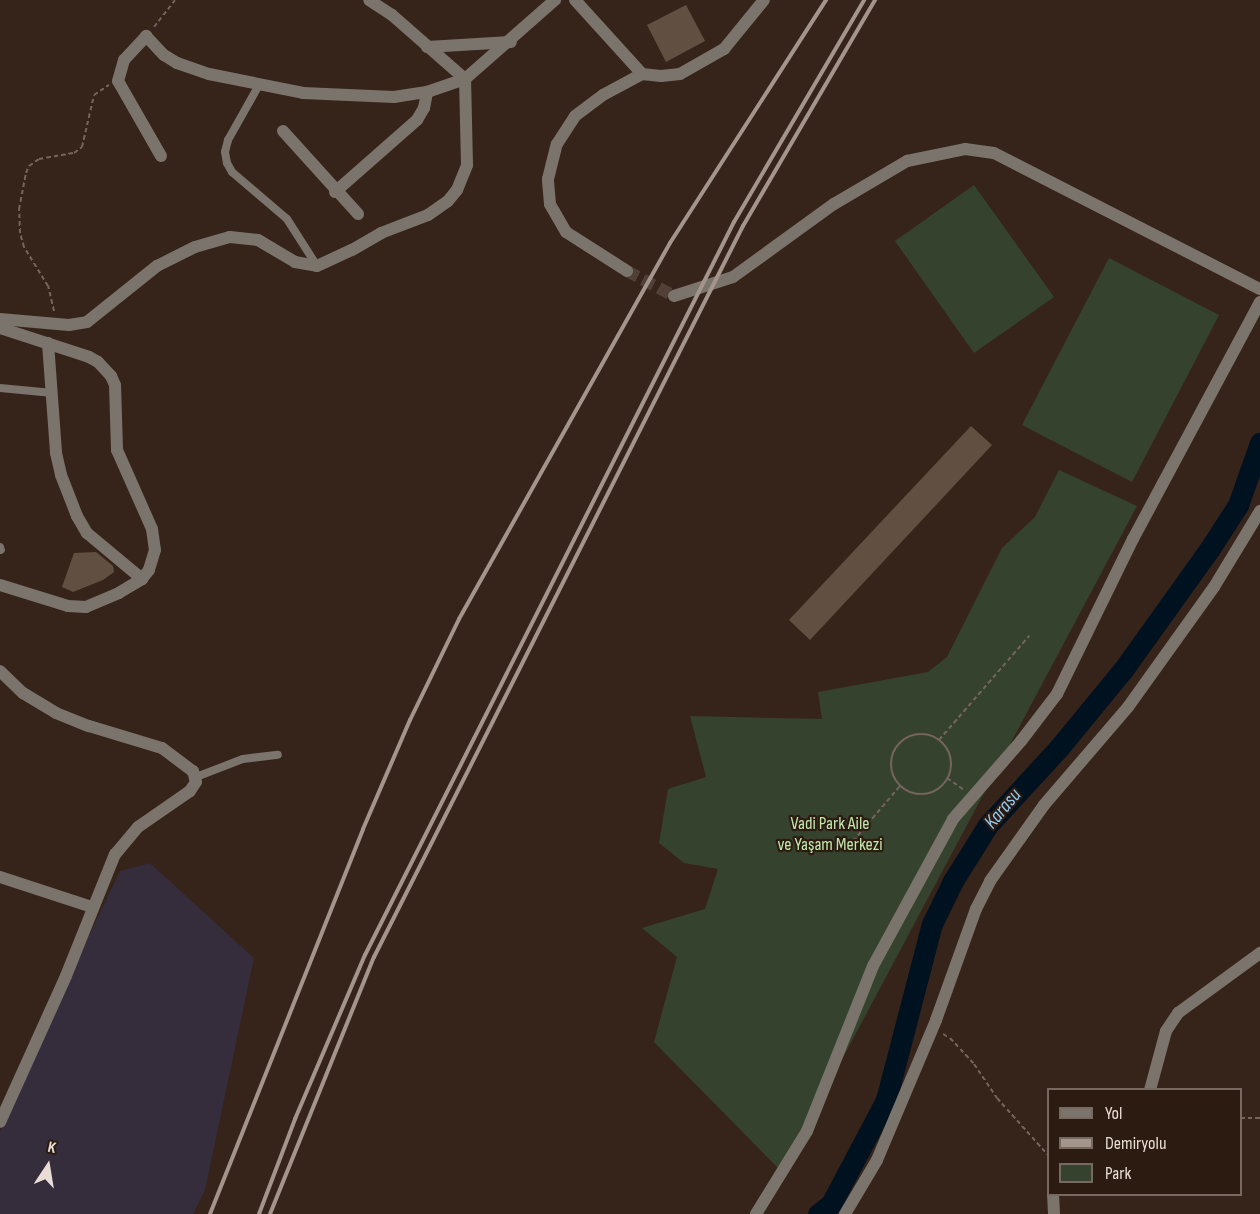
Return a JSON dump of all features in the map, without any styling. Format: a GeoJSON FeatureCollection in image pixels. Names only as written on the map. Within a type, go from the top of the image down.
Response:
{"type":"FeatureCollection","features":[{"type":"Feature","properties":{"kind":"street"},"geometry":{"type":"LineString","coordinates":[[0,319],[78,325],[87,322],[157,266],[195,247],[230,237],[258,240],[295,262],[318,266],[352,250],[381,232],[428,215],[452,195],[464,177],[469,153],[465,80],[392,15],[369,0]]}},
{"type":"Feature","properties":{"kind":"street"},"geometry":{"type":"LineString","coordinates":[[161,156],[118,81],[124,60],[146,36],[164,55],[190,69],[259,85],[334,96],[394,97],[427,92],[465,80],[511,42],[555,0]]}},
{"type":"Feature","properties":{"kind":"street"},"geometry":{"type":"LineString","coordinates":[[575,0],[642,74]]}},
{"type":"Feature","properties":{"kind":"street"},"geometry":{"type":"LineString","coordinates":[[627,271],[566,232],[550,204],[548,179],[556,144],[575,116],[603,95],[642,74],[680,74],[724,49],[764,0]]}},
{"type":"Feature","properties":{"kind":"street"},"geometry":{"type":"LineString","coordinates":[[427,47],[460,42],[511,42]]}},
{"type":"Feature","properties":{"kind":"street"},"geometry":{"type":"LineString","coordinates":[[336,192],[417,120],[424,108],[427,92]]}},
{"type":"Feature","properties":{"kind":"street"},"geometry":{"type":"LineString","coordinates":[[283,131],[358,214]]}},
{"type":"Feature","properties":{"kind":"street"},"geometry":{"type":"LineString","coordinates":[[674,296],[733,278],[834,204],[907,161],[965,149],[994,153],[1260,290]]}},
{"type":"Feature","properties":{"kind":"street"},"geometry":{"type":"LineString","coordinates":[[756,1214],[807,1131],[873,966],[953,819],[1022,741],[1057,694],[1132,539],[1260,302]]}},
{"type":"Feature","properties":{"kind":"street"},"geometry":{"type":"LineString","coordinates":[[0,328],[98,362],[115,385],[117,450],[155,540],[153,560],[142,579],[95,604],[77,607],[0,585]]}},
{"type":"Feature","properties":{"kind":"street"},"geometry":{"type":"LineString","coordinates":[[48,343],[56,453],[61,476],[77,516],[87,533],[142,579]]}},
{"type":"Feature","properties":{"kind":"street"},"geometry":{"type":"LineString","coordinates":[[845,1214],[877,1160],[932,1029],[976,909],[990,881],[1044,805],[1128,707],[1214,586],[1260,511]]}},
{"type":"Feature","properties":{"kind":"street"},"geometry":{"type":"LineString","coordinates":[[0,670],[23,693],[56,713],[89,726],[162,748],[186,764],[196,777],[194,787],[138,827],[121,845],[92,907],[66,976],[0,1122]]}},
{"type":"Feature","properties":{"kind":"street"},"geometry":{"type":"LineString","coordinates":[[0,877],[92,907]]}},
{"type":"Feature","properties":{"kind":"street"},"geometry":{"type":"LineString","coordinates":[[1150,1088],[1166,1031],[1178,1013],[1260,953]]}},
{"type":"Feature","properties":{"kind":"street"},"geometry":{"type":"LineString","coordinates":[[1053,1196],[1054,1214]]}},
{"type":"Feature","properties":{"kind":"lane"},"geometry":{"type":"LineString","coordinates":[[259,85],[228,140],[225,152],[227,163],[232,172],[287,219],[318,266]]}},
{"type":"Feature","properties":{"kind":"lane"},"geometry":{"type":"LineString","coordinates":[[0,388],[53,393]]}},
{"type":"Feature","properties":{"kind":"lane"},"geometry":{"type":"LineString","coordinates":[[196,777],[243,759],[278,755]]}},
{"type":"Feature","properties":{"kind":"path"},"geometry":{"type":"LineString","coordinates":[[146,36],[174,0]]}},
{"type":"Feature","properties":{"kind":"path"},"geometry":{"type":"LineString","coordinates":[[54,323],[52,296],[24,247],[20,233],[19,208],[26,173],[28,166],[39,159],[79,150],[85,142],[86,122],[94,95],[103,86],[118,81]]}},
{"type":"Feature","properties":{"kind":"path"},"geometry":{"type":"LineString","coordinates":[[939,740],[1029,636]]}},
{"type":"Feature","properties":{"kind":"path"},"geometry":{"type":"LineString","coordinates":[[920,733],[939,740],[950,756],[951,766],[947,778],[935,790],[926,793],[916,793],[900,786],[890,766],[895,747],[902,740],[920,733]]}},
{"type":"Feature","properties":{"kind":"path"},"geometry":{"type":"LineString","coordinates":[[947,778],[972,796]]}},
{"type":"Feature","properties":{"kind":"path"},"geometry":{"type":"LineString","coordinates":[[848,848],[900,786]]}},
{"type":"Feature","properties":{"kind":"path"},"geometry":{"type":"LineString","coordinates":[[932,1029],[950,1038],[974,1064],[997,1098],[1047,1154]]}},
{"type":"Feature","properties":{"kind":"path"},"geometry":{"type":"LineString","coordinates":[[1242,1119],[1260,1118]]}},
{"type":"Feature","properties":{"kind":"shaded area"},"geometry":{"type":"Polygon","coordinates":[[[150,863],[254,958],[205,1190],[193,1214],[0,1214],[0,1132],[61,994],[120,871],[150,863]]]}},
{"type":"Feature","properties":{"kind":"green space"},"geometry":{"type":"Polygon","coordinates":[[[974,185],[1054,297],[974,353],[895,241],[974,185]]]}},
{"type":"Feature","properties":{"kind":"green space"},"geometry":{"type":"Polygon","coordinates":[[[1109,258],[1219,315],[1132,482],[1022,425],[1109,258]]]}},
{"type":"Feature","properties":{"kind":"green space","name":"Vadi Park Aile ve Yaşam Merkezi"},"geometry":{"type":"Polygon","coordinates":[[[1059,470],[1137,506],[782,1172],[654,1042],[677,957],[642,928],[705,909],[718,869],[684,863],[659,843],[668,789],[706,777],[690,716],[822,719],[818,692],[928,672],[947,657],[1002,548],[1035,517],[1059,470]]]}},
{"type":"Feature","properties":{"kind":"building"},"geometry":{"type":"Polygon","coordinates":[[[686,5],[705,41],[666,62],[647,25],[686,5]]]}},
{"type":"Feature","properties":{"kind":"building"},"geometry":{"type":"Polygon","coordinates":[[[971,426],[992,445],[810,640],[789,620],[971,426]]]}},
{"type":"Feature","properties":{"kind":"building"},"geometry":{"type":"Polygon","coordinates":[[[96,552],[113,566],[114,572],[103,580],[73,592],[62,587],[74,553],[96,552]]]}},
{"type":"Feature","properties":{"kind":"waterway","name":"Karasu"},"geometry":{"type":"LineString","coordinates":[[818,1214],[831,1204],[886,1100],[932,924],[953,881],[988,825],[1058,749],[1123,670],[1209,550],[1238,505],[1260,443]]}},
{"type":"Feature","properties":{"kind":"tunnel"},"geometry":{"type":"LineString","coordinates":[[627,271],[674,296]]}},
{"type":"Feature","properties":{"kind":"railway"},"geometry":{"type":"LineString","coordinates":[[210,1214],[363,829],[410,720],[459,619],[670,243],[826,0]]}},
{"type":"Feature","properties":{"kind":"railway"},"geometry":{"type":"LineString","coordinates":[[259,1214],[295,1119],[365,955],[734,222],[864,0]]}},
{"type":"Feature","properties":{"kind":"railway"},"geometry":{"type":"LineString","coordinates":[[270,1214],[374,957],[743,226],[875,0]]}}]}
